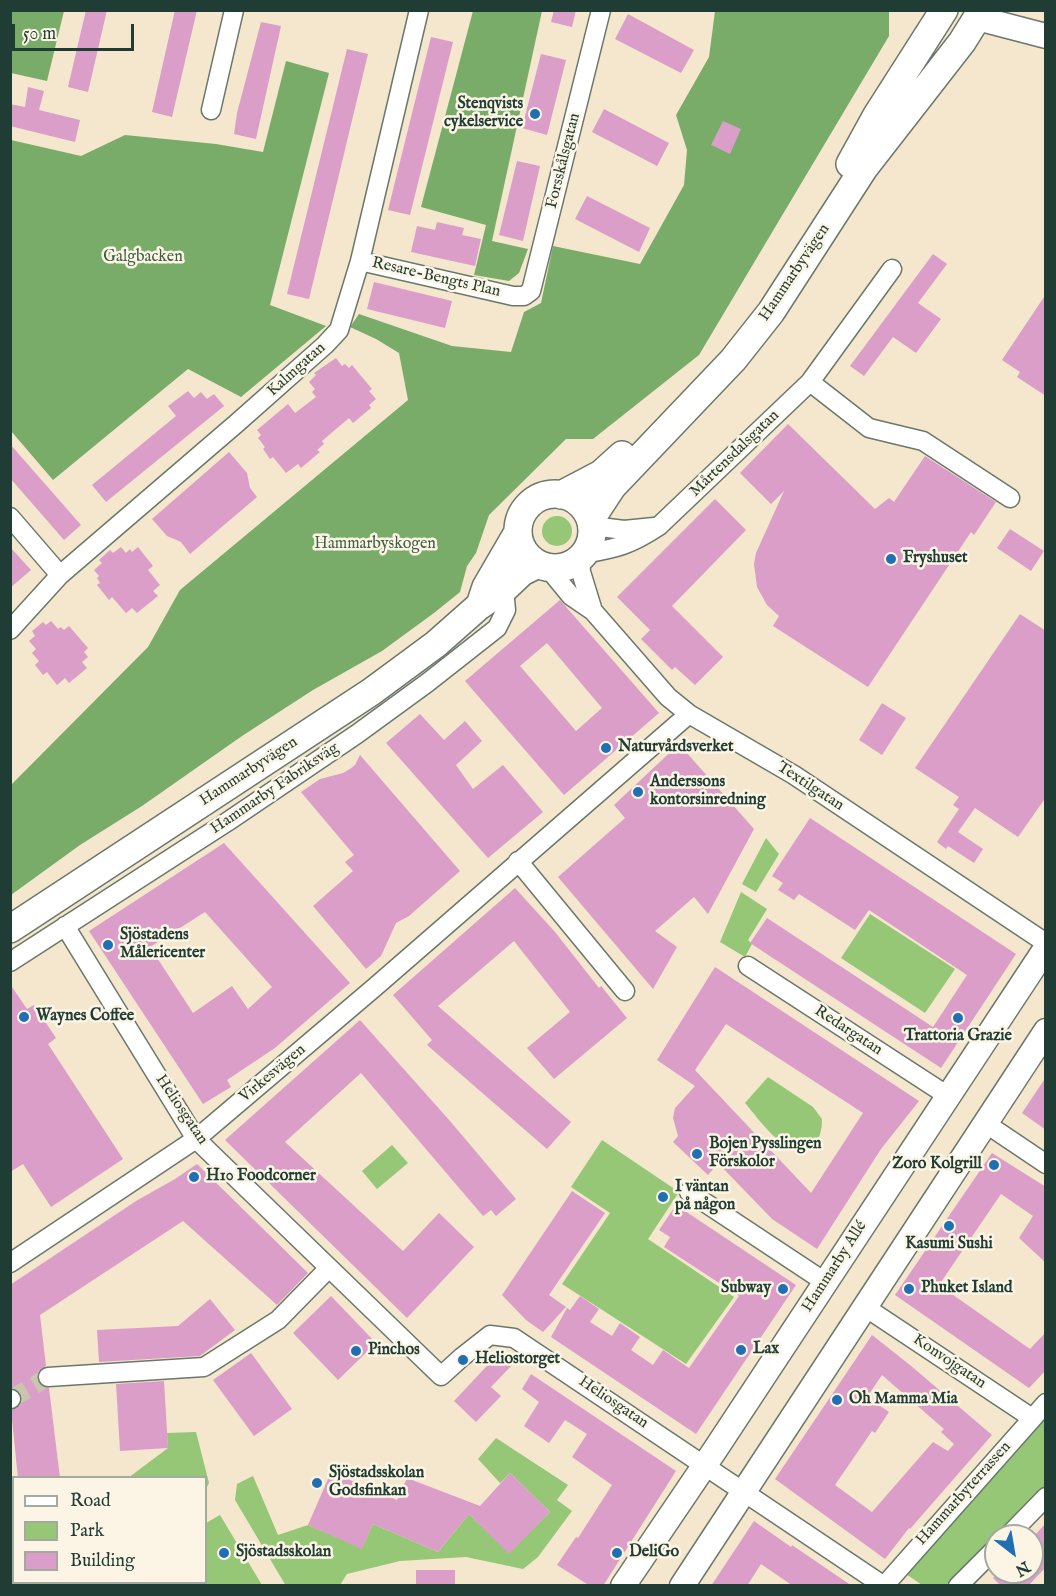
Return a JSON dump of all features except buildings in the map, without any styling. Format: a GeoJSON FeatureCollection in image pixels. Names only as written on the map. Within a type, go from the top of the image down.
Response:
{"type":"FeatureCollection","features":[{"type":"Feature","properties":{"kind":"main road","name":"Hammarbyvägen"},"geometry":{"type":"LineString","coordinates":[[479,606],[486,588],[518,532],[519,522],[524,512],[531,503],[550,495],[561,495],[584,485],[601,474],[724,353],[765,304],[797,258],[877,114],[944,10]]}},
{"type":"Feature","properties":{"kind":"main road","name":"Hammarbyvägen"},"geometry":{"type":"LineString","coordinates":[[10,928],[371,692],[436,644],[522,572],[543,566],[559,568],[570,565],[582,557],[590,546],[591,522],[612,487],[732,360],[771,312],[864,168],[962,42],[973,13]]}},
{"type":"Feature","properties":{"kind":"main road"},"geometry":{"type":"LineString","coordinates":[[561,495],[579,503],[591,522]]}},
{"type":"Feature","properties":{"kind":"main road"},"geometry":{"type":"LineString","coordinates":[[518,532],[524,551],[543,566]]}},
{"type":"Feature","properties":{"kind":"street"},"geometry":{"type":"LineString","coordinates":[[212,110],[234,10]]}},
{"type":"Feature","properties":{"kind":"street","name":"Kalmgatan"},"geometry":{"type":"LineString","coordinates":[[10,630],[60,575],[325,345],[339,330],[360,261],[419,10]]}},
{"type":"Feature","properties":{"kind":"street","name":"Forsskålsgatan"},"geometry":{"type":"LineString","coordinates":[[513,296],[524,296],[531,291],[601,10]]}},
{"type":"Feature","properties":{"kind":"street"},"geometry":{"type":"LineString","coordinates":[[1018,10],[1046,28]]}},
{"type":"Feature","properties":{"kind":"street"},"geometry":{"type":"LineString","coordinates":[[973,13],[1046,36]]}},
{"type":"Feature","properties":{"kind":"street","name":"Resare-Bengts Plan"},"geometry":{"type":"LineString","coordinates":[[360,261],[513,296]]}},
{"type":"Feature","properties":{"kind":"street","name":"Mårtensdalsgatan"},"geometry":{"type":"LineString","coordinates":[[582,557],[620,548],[659,526],[810,382],[892,268]]}},
{"type":"Feature","properties":{"kind":"street"},"geometry":{"type":"LineString","coordinates":[[810,382],[869,428],[923,441],[1010,498]]}},
{"type":"Feature","properties":{"kind":"street"},"geometry":{"type":"LineString","coordinates":[[10,517],[60,575]]}},
{"type":"Feature","properties":{"kind":"street"},"geometry":{"type":"LineString","coordinates":[[591,522],[624,530],[659,526]]}},
{"type":"Feature","properties":{"kind":"street","name":"Textilgatan"},"geometry":{"type":"LineString","coordinates":[[582,557],[580,572],[593,611]]}},
{"type":"Feature","properties":{"kind":"street","name":"Textilgatan"},"geometry":{"type":"LineString","coordinates":[[543,566],[571,596],[593,611],[668,697],[689,714],[794,775],[1046,943]]}},
{"type":"Feature","properties":{"kind":"street","name":"Hammarby Fabriksväg"},"geometry":{"type":"LineString","coordinates":[[10,962],[235,817],[357,734],[436,676],[497,628],[506,610],[504,589]]}},
{"type":"Feature","properties":{"kind":"street","name":"Virkesvägen"},"geometry":{"type":"LineString","coordinates":[[10,1263],[196,1139],[689,714]]}},
{"type":"Feature","properties":{"kind":"street"},"geometry":{"type":"LineString","coordinates":[[518,861],[625,991]]}},
{"type":"Feature","properties":{"kind":"street","name":"Heliosgatan"},"geometry":{"type":"LineString","coordinates":[[65,926],[196,1139],[441,1376],[490,1335],[514,1338],[884,1586]]}},
{"type":"Feature","properties":{"kind":"street","name":"Hammarby Allé"},"geometry":{"type":"LineString","coordinates":[[623,1586],[1046,948]]}},
{"type":"Feature","properties":{"kind":"street","name":"Redargatan"},"geometry":{"type":"LineString","coordinates":[[748,966],[948,1096]]}},
{"type":"Feature","properties":{"kind":"street"},"geometry":{"type":"LineString","coordinates":[[682,1586],[1046,1031]]}},
{"type":"Feature","properties":{"kind":"street"},"geometry":{"type":"LineString","coordinates":[[985,1123],[1046,1164]]}},
{"type":"Feature","properties":{"kind":"street"},"geometry":{"type":"LineString","coordinates":[[689,1192],[825,1282]]}},
{"type":"Feature","properties":{"kind":"street"},"geometry":{"type":"LineString","coordinates":[[48,1377],[204,1367],[278,1320],[329,1268]]}},
{"type":"Feature","properties":{"kind":"street","name":"Konvojgatan"},"geometry":{"type":"LineString","coordinates":[[866,1307],[1032,1418]]}},
{"type":"Feature","properties":{"kind":"street","name":"Hammarbyterrassen"},"geometry":{"type":"LineString","coordinates":[[884,1586],[1046,1404]]}},
{"type":"Feature","properties":{"kind":"street"},"geometry":{"type":"LineString","coordinates":[[1020,1524],[1046,1497]]}},
{"type":"Feature","properties":{"kind":"street"},"geometry":{"type":"LineString","coordinates":[[958,1586],[984,1560]]}},
{"type":"Feature","properties":{"kind":"green space"},"geometry":{"type":"Polygon","coordinates":[[[11,10],[64,11],[47,81],[11,73],[11,10]]]}},
{"type":"Feature","properties":{"kind":"green space"},"geometry":{"type":"Polygon","coordinates":[[[473,11],[542,11],[492,241],[528,249],[519,273],[509,281],[474,275],[486,225],[421,207],[473,11]]]}},
{"type":"Feature","properties":{"kind":"green space","name":"Hammarbyskogen"},"geometry":{"type":"Polygon","coordinates":[[[715,11],[889,11],[889,36],[699,355],[593,439],[566,439],[489,515],[476,553],[467,566],[460,592],[434,613],[382,651],[313,690],[242,736],[142,806],[80,845],[11,895],[11,785],[148,647],[180,590],[408,400],[399,353],[350,327],[359,314],[452,346],[511,352],[524,312],[541,303],[553,246],[640,264],[684,185],[687,150],[676,115],[709,57],[715,11]]]}},
{"type":"Feature","properties":{"kind":"green space","name":"Galgbacken"},"geometry":{"type":"Polygon","coordinates":[[[286,61],[329,73],[270,305],[326,326],[241,397],[188,369],[53,480],[11,431],[11,140],[81,156],[125,135],[216,144],[263,152],[286,61]]]}},
{"type":"Feature","properties":{"kind":"green space"},"geometry":{"type":"Polygon","coordinates":[[[557,516],[567,521],[572,531],[567,541],[557,546],[547,541],[542,531],[547,521],[557,516]]]}},
{"type":"Feature","properties":{"kind":"green space"},"geometry":{"type":"Polygon","coordinates":[[[766,838],[779,854],[756,892],[742,884],[766,838]]]}},
{"type":"Feature","properties":{"kind":"green space"},"geometry":{"type":"Polygon","coordinates":[[[741,892],[767,909],[748,940],[752,944],[745,957],[720,942],[741,892]]]}},
{"type":"Feature","properties":{"kind":"green space"},"geometry":{"type":"Polygon","coordinates":[[[870,914],[955,969],[925,1013],[841,958],[870,914]]]}},
{"type":"Feature","properties":{"kind":"green space"},"geometry":{"type":"Polygon","coordinates":[[[768,1077],[813,1107],[822,1119],[820,1135],[813,1145],[800,1149],[782,1143],[745,1103],[768,1077]]]}},
{"type":"Feature","properties":{"kind":"green space"},"geometry":{"type":"Polygon","coordinates":[[[602,1140],[679,1192],[648,1239],[734,1297],[686,1364],[562,1284],[610,1213],[571,1187],[602,1140]]]}},
{"type":"Feature","properties":{"kind":"green space"},"geometry":{"type":"Polygon","coordinates":[[[392,1145],[408,1163],[377,1189],[362,1171],[392,1145]]]}},
{"type":"Feature","properties":{"kind":"green space"},"geometry":{"type":"Polygon","coordinates":[[[1045,1411],[1045,1487],[1008,1524],[984,1524],[984,1548],[947,1585],[922,1585],[903,1572],[1045,1411]]]}},
{"type":"Feature","properties":{"kind":"green space"},"geometry":{"type":"Polygon","coordinates":[[[196,1432],[209,1483],[207,1487],[207,1476],[131,1476],[168,1448],[167,1433],[196,1432]]]}},
{"type":"Feature","properties":{"kind":"green space"},"geometry":{"type":"Polygon","coordinates":[[[496,1438],[568,1485],[557,1500],[572,1511],[538,1557],[523,1569],[466,1557],[400,1561],[347,1574],[340,1585],[286,1586],[235,1500],[237,1484],[253,1476],[278,1535],[308,1525],[362,1548],[373,1524],[438,1552],[469,1514],[509,1553],[550,1512],[510,1473],[500,1483],[478,1459],[496,1438]]]}},
{"type":"Feature","properties":{"kind":"green space","name":"Sjöstadsskolan"},"geometry":{"type":"Polygon","coordinates":[[[220,1515],[262,1585],[202,1584],[207,1584],[207,1522],[220,1515]]]}},
{"type":"Feature","properties":{"kind":"tunnel"},"geometry":{"type":"LineString","coordinates":[[11,1399],[48,1377]]}},
{"type":"Feature","properties":{"kind":"place","name":"Stenqvists cykelservice"},"geometry":{"type":"Point","coordinates":[535,114]}},
{"type":"Feature","properties":{"kind":"place","name":"Fryshuset"},"geometry":{"type":"Point","coordinates":[891,559]}},
{"type":"Feature","properties":{"kind":"place","name":"Naturvårdsverket"},"geometry":{"type":"Point","coordinates":[606,748]}},
{"type":"Feature","properties":{"kind":"place","name":"Anderssons kontorsinredning"},"geometry":{"type":"Point","coordinates":[638,792]}},
{"type":"Feature","properties":{"kind":"place","name":"Sjöstadens Målericenter"},"geometry":{"type":"Point","coordinates":[108,945]}},
{"type":"Feature","properties":{"kind":"place","name":"Waynes Coffee"},"geometry":{"type":"Point","coordinates":[24,1017]}},
{"type":"Feature","properties":{"kind":"place","name":"Trattoria Grazie"},"geometry":{"type":"Point","coordinates":[958,1018]}},
{"type":"Feature","properties":{"kind":"place","name":"Bojen Pysslingen Förskolor"},"geometry":{"type":"Point","coordinates":[697,1154]}},
{"type":"Feature","properties":{"kind":"place","name":"Zoro Kolgrill"},"geometry":{"type":"Point","coordinates":[994,1165]}},
{"type":"Feature","properties":{"kind":"place","name":"H10 Foodcorner"},"geometry":{"type":"Point","coordinates":[194,1177]}},
{"type":"Feature","properties":{"kind":"place","name":"I väntan på någon"},"geometry":{"type":"Point","coordinates":[663,1197]}},
{"type":"Feature","properties":{"kind":"place","name":"Kasumi Sushi"},"geometry":{"type":"Point","coordinates":[949,1226]}},
{"type":"Feature","properties":{"kind":"place","name":"Subway"},"geometry":{"type":"Point","coordinates":[783,1289]}},
{"type":"Feature","properties":{"kind":"place","name":"Phuket Island"},"geometry":{"type":"Point","coordinates":[909,1289]}},
{"type":"Feature","properties":{"kind":"place","name":"Lax"},"geometry":{"type":"Point","coordinates":[741,1350]}},
{"type":"Feature","properties":{"kind":"place","name":"Pinchos"},"geometry":{"type":"Point","coordinates":[356,1351]}},
{"type":"Feature","properties":{"kind":"place","name":"Heliostorget"},"geometry":{"type":"Point","coordinates":[463,1360]}},
{"type":"Feature","properties":{"kind":"place","name":"Oh Mamma Mia"},"geometry":{"type":"Point","coordinates":[837,1400]}},
{"type":"Feature","properties":{"kind":"place","name":"Sjöstadsskolan Godsfinkan"},"geometry":{"type":"Point","coordinates":[317,1483]}},
{"type":"Feature","properties":{"kind":"place","name":"Sjöstadsskolan"},"geometry":{"type":"Point","coordinates":[224,1553]}},
{"type":"Feature","properties":{"kind":"place","name":"DeliGo"},"geometry":{"type":"Point","coordinates":[617,1553]}}]}
